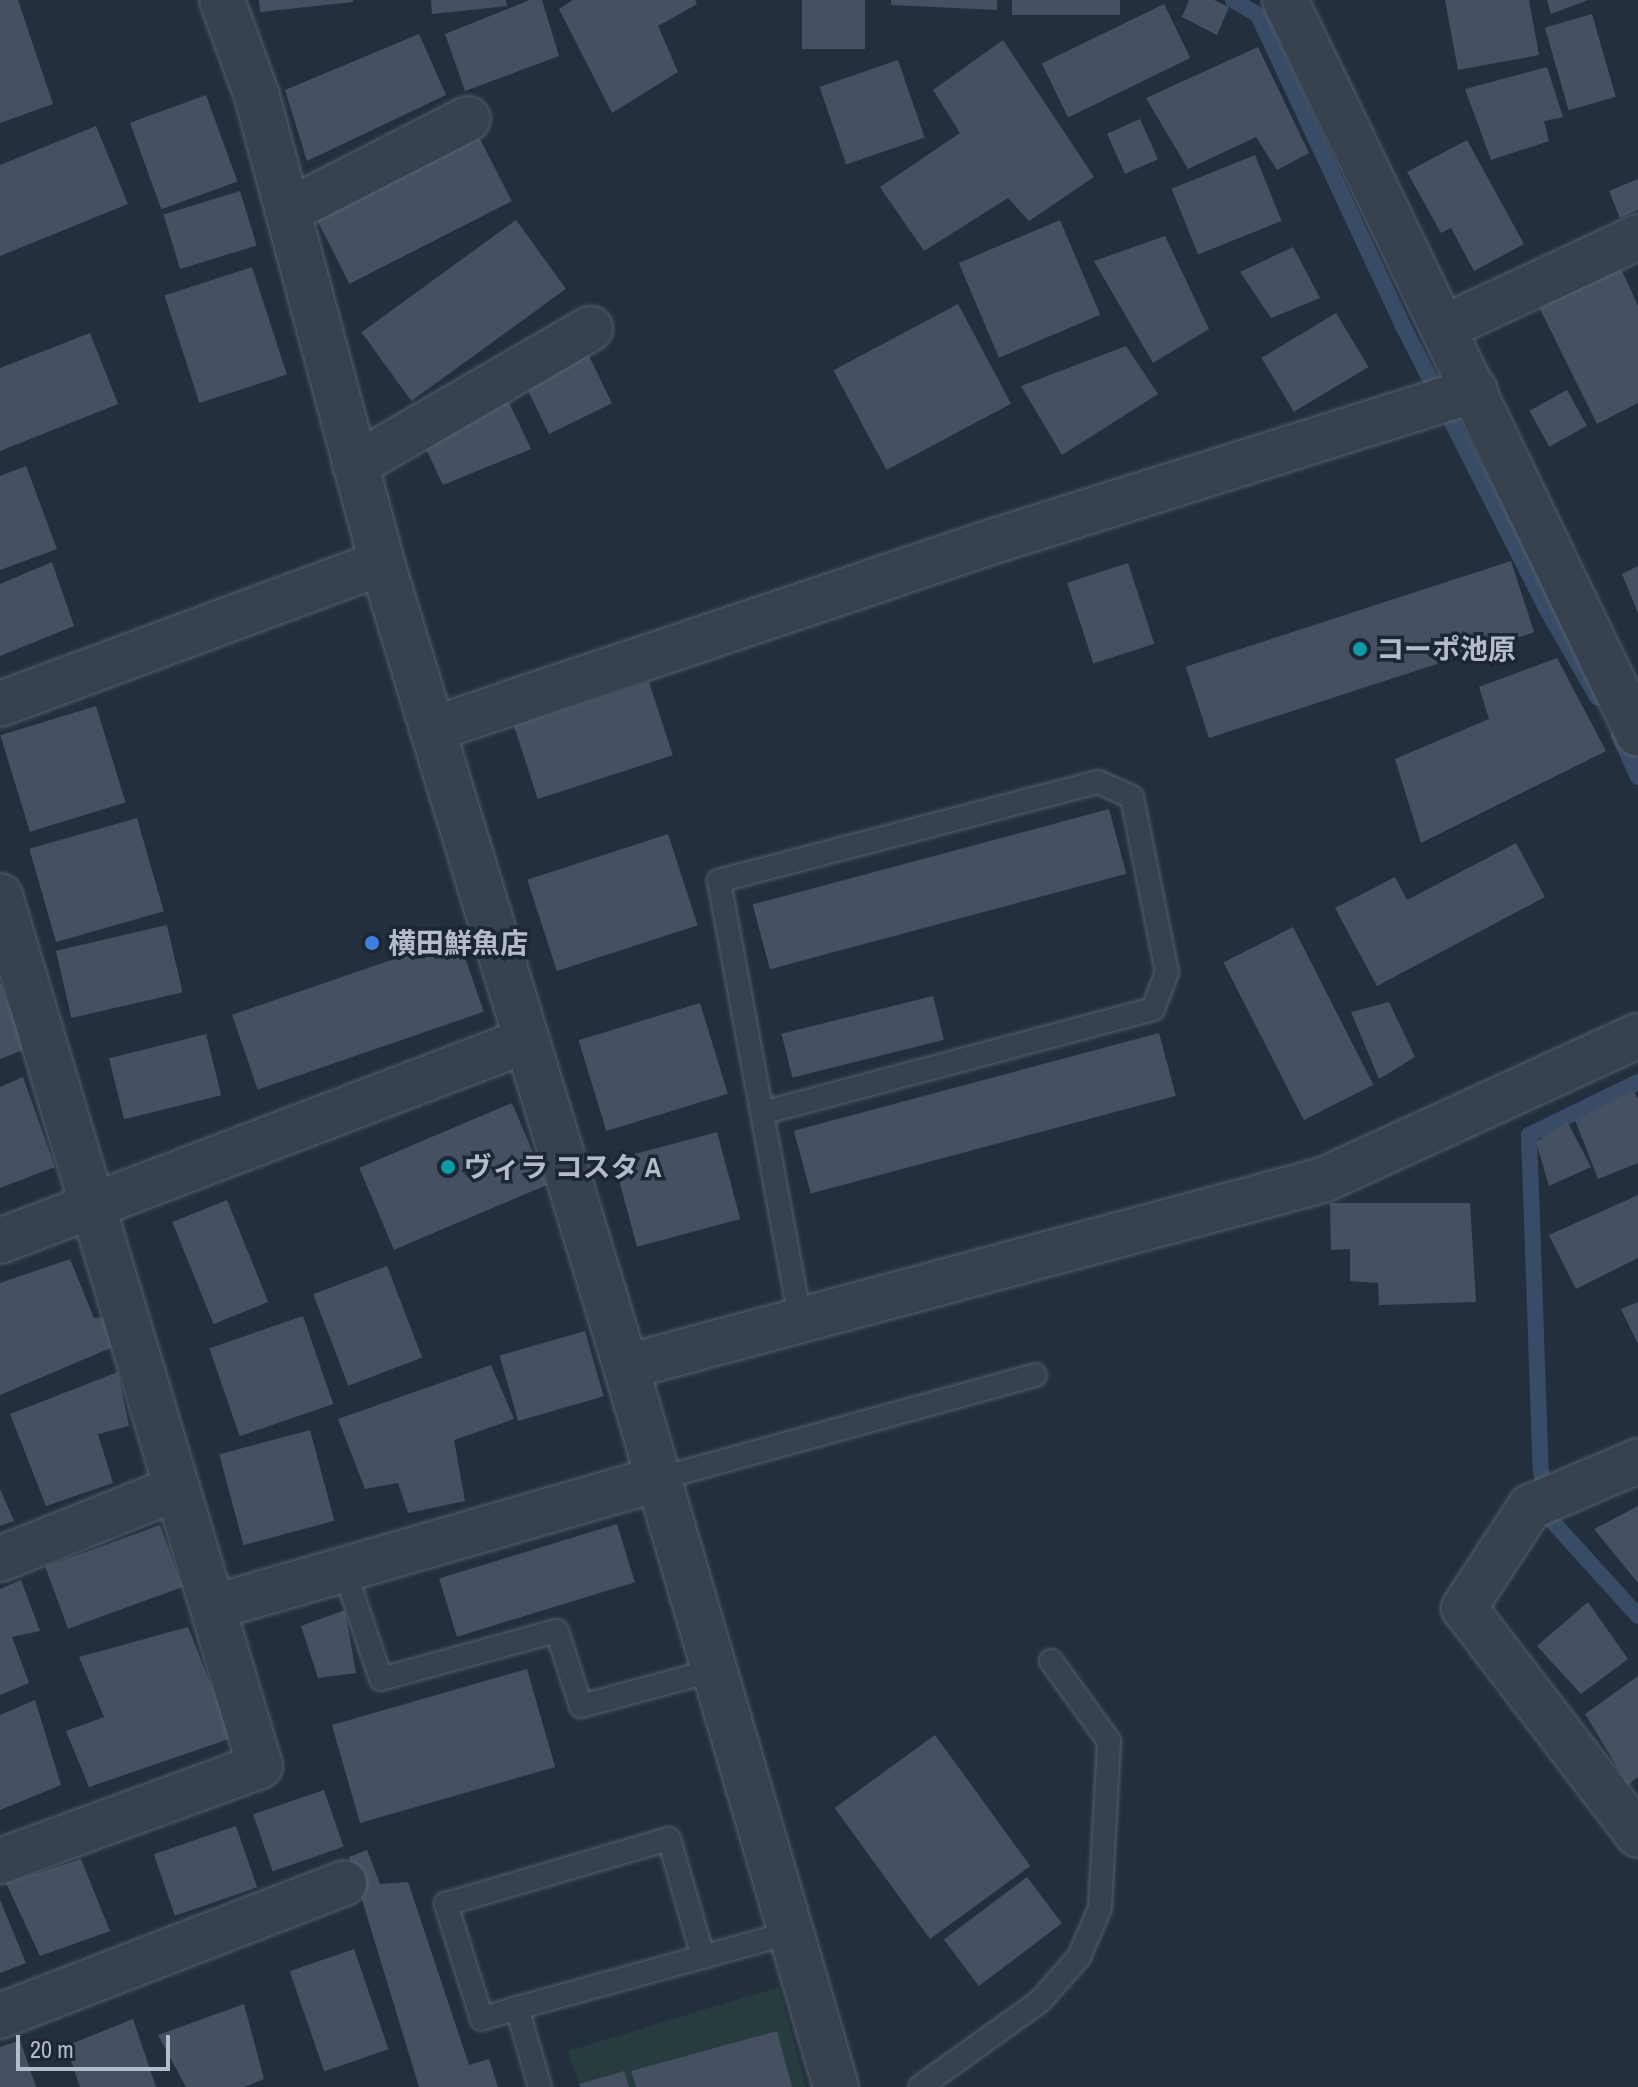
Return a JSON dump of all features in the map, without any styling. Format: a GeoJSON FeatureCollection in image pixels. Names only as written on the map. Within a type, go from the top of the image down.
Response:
{"type":"FeatureCollection","features":[{"type":"Feature","properties":{"kind":"street"},"geometry":{"type":"LineString","coordinates":[[222,0],[257,96],[382,563],[626,1367],[712,1671],[836,2087]]}},
{"type":"Feature","properties":{"kind":"street"},"geometry":{"type":"LineString","coordinates":[[1285,0],[1445,327],[1638,734]]}},
{"type":"Feature","properties":{"kind":"street"},"geometry":{"type":"LineString","coordinates":[[288,211],[468,119]]}},
{"type":"Feature","properties":{"kind":"street"},"geometry":{"type":"LineString","coordinates":[[1445,327],[1638,237]]}},
{"type":"Feature","properties":{"kind":"street"},"geometry":{"type":"LineString","coordinates":[[355,465],[590,329]]}},
{"type":"Feature","properties":{"kind":"street"},"geometry":{"type":"LineString","coordinates":[[433,729],[991,542],[1475,390]]}},
{"type":"Feature","properties":{"kind":"street"},"geometry":{"type":"LineString","coordinates":[[0,704],[382,563]]}},
{"type":"Feature","properties":{"kind":"street"},"geometry":{"type":"LineString","coordinates":[[0,1861],[260,1766],[4,920]]}},
{"type":"Feature","properties":{"kind":"street"},"geometry":{"type":"LineString","coordinates":[[626,1367],[801,1323],[1323,1180],[1638,1036]]}},
{"type":"Feature","properties":{"kind":"street"},"geometry":{"type":"LineString","coordinates":[[0,1241],[525,1041]]}},
{"type":"Feature","properties":{"kind":"street"},"geometry":{"type":"LineString","coordinates":[[1638,1461],[1530,1507],[1464,1608],[1638,1835]]}},
{"type":"Feature","properties":{"kind":"street"},"geometry":{"type":"LineString","coordinates":[[214,1607],[658,1479]]}},
{"type":"Feature","properties":{"kind":"street"},"geometry":{"type":"LineString","coordinates":[[0,1559],[175,1489]]}},
{"type":"Feature","properties":{"kind":"street"},"geometry":{"type":"LineString","coordinates":[[0,2016],[344,1883]]}},
{"type":"Feature","properties":{"kind":"lane"},"geometry":{"type":"LineString","coordinates":[[762,1113],[1153,1009],[1167,972],[1132,797],[1098,782],[719,881],[762,1113],[801,1323]]}},
{"type":"Feature","properties":{"kind":"lane"},"geometry":{"type":"LineString","coordinates":[[658,1479],[1035,1375]]}},
{"type":"Feature","properties":{"kind":"lane"},"geometry":{"type":"LineString","coordinates":[[344,1569],[381,1679],[557,1631],[581,1706],[712,1671]]}},
{"type":"Feature","properties":{"kind":"lane"},"geometry":{"type":"LineString","coordinates":[[920,2087],[1040,2001],[1079,1957],[1100,1908],[1109,1741],[1051,1661]]}},
{"type":"Feature","properties":{"kind":"lane"},"geometry":{"type":"LineString","coordinates":[[703,1957],[669,1839],[446,1904],[482,2019],[790,1933]]}},
{"type":"Feature","properties":{"kind":"lane"},"geometry":{"type":"LineString","coordinates":[[517,2008],[540,2087]]}},
{"type":"Feature","properties":{"kind":"green space"},"geometry":{"type":"Polygon","coordinates":[[[779,1987],[806,2087],[580,2087],[568,2051],[779,1987]]]}},
{"type":"Feature","properties":{"kind":"building"},"geometry":{"type":"Polygon","coordinates":[[[0,0],[18,0],[53,104],[0,123],[0,0]]]}},
{"type":"Feature","properties":{"kind":"building"},"geometry":{"type":"Polygon","coordinates":[[[259,0],[353,0],[353,2],[260,12],[259,0]]]}},
{"type":"Feature","properties":{"kind":"building"},"geometry":{"type":"Polygon","coordinates":[[[431,0],[506,0],[507,6],[432,14],[431,0]]]}},
{"type":"Feature","properties":{"kind":"building"},"geometry":{"type":"Polygon","coordinates":[[[530,0],[542,0],[559,56],[465,91],[445,34],[530,0]]]}},
{"type":"Feature","properties":{"kind":"building"},"geometry":{"type":"Polygon","coordinates":[[[573,0],[695,0],[697,4],[658,26],[678,72],[612,113],[559,9],[573,0]]]}},
{"type":"Feature","properties":{"kind":"building"},"geometry":{"type":"Polygon","coordinates":[[[802,0],[865,0],[865,49],[802,49],[802,0]]]}},
{"type":"Feature","properties":{"kind":"building"},"geometry":{"type":"Polygon","coordinates":[[[891,0],[997,0],[997,10],[891,5],[891,0]]]}},
{"type":"Feature","properties":{"kind":"building"},"geometry":{"type":"Polygon","coordinates":[[[1012,0],[1120,0],[1120,15],[1012,15],[1012,0]]]}},
{"type":"Feature","properties":{"kind":"building"},"geometry":{"type":"Polygon","coordinates":[[[1189,0],[1214,0],[1229,7],[1217,35],[1182,17],[1189,0]]]}},
{"type":"Feature","properties":{"kind":"building"},"geometry":{"type":"Polygon","coordinates":[[[1445,0],[1529,0],[1539,55],[1458,70],[1445,0]]]}},
{"type":"Feature","properties":{"kind":"building"},"geometry":{"type":"Polygon","coordinates":[[[1547,0],[1588,0],[1551,14],[1547,0]]]}},
{"type":"Feature","properties":{"kind":"building"},"geometry":{"type":"Polygon","coordinates":[[[1164,4],[1190,58],[1068,118],[1042,64],[1164,4]]]}},
{"type":"Feature","properties":{"kind":"building"},"geometry":{"type":"Polygon","coordinates":[[[1592,14],[1616,97],[1569,110],[1545,28],[1592,14]]]}},
{"type":"Feature","properties":{"kind":"building"},"geometry":{"type":"Polygon","coordinates":[[[419,34],[446,95],[307,161],[285,90],[419,34]]]}},
{"type":"Feature","properties":{"kind":"building"},"geometry":{"type":"Polygon","coordinates":[[[1003,40],[1094,177],[1029,221],[1008,198],[924,251],[880,187],[960,133],[933,90],[1003,40]]]}},
{"type":"Feature","properties":{"kind":"building"},"geometry":{"type":"Polygon","coordinates":[[[1258,47],[1309,153],[1277,170],[1256,137],[1188,169],[1146,98],[1258,47]]]}},
{"type":"Feature","properties":{"kind":"building"},"geometry":{"type":"Polygon","coordinates":[[[898,60],[925,138],[846,165],[820,87],[898,60]]]}},
{"type":"Feature","properties":{"kind":"building"},"geometry":{"type":"Polygon","coordinates":[[[1547,67],[1563,117],[1544,121],[1549,141],[1491,160],[1465,89],[1547,67]]]}},
{"type":"Feature","properties":{"kind":"building"},"geometry":{"type":"Polygon","coordinates":[[[206,95],[237,181],[161,209],[130,123],[206,95]]]}},
{"type":"Feature","properties":{"kind":"building"},"geometry":{"type":"Polygon","coordinates":[[[1140,119],[1158,159],[1125,174],[1107,134],[1140,119]]]}},
{"type":"Feature","properties":{"kind":"building"},"geometry":{"type":"Polygon","coordinates":[[[96,126],[128,204],[0,256],[0,165],[96,126]]]}},
{"type":"Feature","properties":{"kind":"building"},"geometry":{"type":"Polygon","coordinates":[[[479,137],[512,201],[350,284],[317,220],[479,137]]]}},
{"type":"Feature","properties":{"kind":"building"},"geometry":{"type":"Polygon","coordinates":[[[1467,140],[1524,244],[1474,271],[1451,228],[1441,233],[1407,172],[1467,140]]]}},
{"type":"Feature","properties":{"kind":"building"},"geometry":{"type":"Polygon","coordinates":[[[1255,155],[1282,221],[1198,255],[1172,189],[1255,155]]]}},
{"type":"Feature","properties":{"kind":"building"},"geometry":{"type":"Polygon","coordinates":[[[1638,179],[1638,210],[1620,218],[1609,191],[1638,179]]]}},
{"type":"Feature","properties":{"kind":"building"},"geometry":{"type":"Polygon","coordinates":[[[240,191],[257,246],[180,269],[163,214],[240,191]]]}},
{"type":"Feature","properties":{"kind":"building"},"geometry":{"type":"Polygon","coordinates":[[[516,220],[566,289],[411,401],[361,332],[516,220]]]}},
{"type":"Feature","properties":{"kind":"building"},"geometry":{"type":"Polygon","coordinates":[[[1060,220],[1100,315],[999,358],[959,263],[1060,220]]]}},
{"type":"Feature","properties":{"kind":"building"},"geometry":{"type":"Polygon","coordinates":[[[1165,236],[1209,329],[1153,363],[1094,261],[1165,236]]]}},
{"type":"Feature","properties":{"kind":"building"},"geometry":{"type":"Polygon","coordinates":[[[1293,247],[1320,298],[1271,318],[1240,272],[1293,247]]]}},
{"type":"Feature","properties":{"kind":"building"},"geometry":{"type":"Polygon","coordinates":[[[1619,264],[1638,306],[1638,403],[1597,424],[1536,301],[1619,264]]]}},
{"type":"Feature","properties":{"kind":"building"},"geometry":{"type":"Polygon","coordinates":[[[252,267],[287,374],[199,403],[165,295],[252,267]]]}},
{"type":"Feature","properties":{"kind":"building"},"geometry":{"type":"Polygon","coordinates":[[[958,304],[1011,404],[887,470],[834,370],[958,304]]]}},
{"type":"Feature","properties":{"kind":"building"},"geometry":{"type":"Polygon","coordinates":[[[1336,313],[1368,367],[1294,412],[1261,358],[1336,313]]]}},
{"type":"Feature","properties":{"kind":"building"},"geometry":{"type":"Polygon","coordinates":[[[90,333],[118,404],[0,451],[0,368],[90,333]]]}},
{"type":"Feature","properties":{"kind":"building"},"geometry":{"type":"Polygon","coordinates":[[[1126,346],[1158,394],[1062,455],[1021,386],[1126,346]]]}},
{"type":"Feature","properties":{"kind":"building"},"geometry":{"type":"Polygon","coordinates":[[[587,352],[612,403],[549,434],[524,383],[587,352]]]}},
{"type":"Feature","properties":{"kind":"building"},"geometry":{"type":"Polygon","coordinates":[[[1567,390],[1587,426],[1549,447],[1529,411],[1567,390]]]}},
{"type":"Feature","properties":{"kind":"building"},"geometry":{"type":"Polygon","coordinates":[[[507,398],[531,449],[443,485],[426,449],[507,398]]]}},
{"type":"Feature","properties":{"kind":"building"},"geometry":{"type":"Polygon","coordinates":[[[26,466],[57,549],[0,570],[0,476],[26,466]]]}},
{"type":"Feature","properties":{"kind":"building","name":"コーポ池原"},"geometry":{"type":"Polygon","coordinates":[[[1511,561],[1534,632],[1209,738],[1186,667],[1511,561]]]}},
{"type":"Feature","properties":{"kind":"building"},"geometry":{"type":"Polygon","coordinates":[[[52,562],[74,626],[0,656],[0,584],[52,562]]]}},
{"type":"Feature","properties":{"kind":"building"},"geometry":{"type":"Polygon","coordinates":[[[1128,563],[1154,644],[1093,664],[1067,583],[1128,563]]]}},
{"type":"Feature","properties":{"kind":"building"},"geometry":{"type":"Polygon","coordinates":[[[1638,566],[1638,613],[1622,574],[1638,566]]]}},
{"type":"Feature","properties":{"kind":"building"},"geometry":{"type":"Polygon","coordinates":[[[1557,658],[1606,751],[1421,843],[1395,759],[1489,719],[1479,687],[1557,658]]]}},
{"type":"Feature","properties":{"kind":"building"},"geometry":{"type":"Polygon","coordinates":[[[649,682],[673,755],[538,799],[514,726],[649,682]]]}},
{"type":"Feature","properties":{"kind":"building"},"geometry":{"type":"Polygon","coordinates":[[[96,706],[126,803],[30,832],[0,735],[96,706]]]}},
{"type":"Feature","properties":{"kind":"building"},"geometry":{"type":"Polygon","coordinates":[[[1109,809],[1126,874],[770,969],[753,905],[1109,809]]]}},
{"type":"Feature","properties":{"kind":"building"},"geometry":{"type":"Polygon","coordinates":[[[137,818],[164,911],[56,942],[29,849],[137,818]]]}},
{"type":"Feature","properties":{"kind":"building"},"geometry":{"type":"Polygon","coordinates":[[[668,834],[698,925],[557,971],[527,880],[668,834]]]}},
{"type":"Feature","properties":{"kind":"building"},"geometry":{"type":"Polygon","coordinates":[[[1516,843],[1545,897],[1377,986],[1335,908],[1395,877],[1407,900],[1516,843]]]}},
{"type":"Feature","properties":{"kind":"building"},"geometry":{"type":"Polygon","coordinates":[[[167,925],[183,992],[71,1018],[56,951],[167,925]]]}},
{"type":"Feature","properties":{"kind":"building"},"geometry":{"type":"Polygon","coordinates":[[[1293,927],[1373,1085],[1304,1120],[1224,962],[1293,927]]]}},
{"type":"Feature","properties":{"kind":"building"},"geometry":{"type":"Polygon","coordinates":[[[458,937],[484,1012],[258,1090],[232,1015],[458,937]]]}},
{"type":"Feature","properties":{"kind":"building"},"geometry":{"type":"Polygon","coordinates":[[[0,982],[26,1049],[0,1059],[0,982]]]}},
{"type":"Feature","properties":{"kind":"building"},"geometry":{"type":"Polygon","coordinates":[[[933,996],[944,1040],[793,1077],[782,1034],[933,996]]]}},
{"type":"Feature","properties":{"kind":"building"},"geometry":{"type":"Polygon","coordinates":[[[1389,1002],[1415,1057],[1379,1079],[1351,1012],[1389,1002]]]}},
{"type":"Feature","properties":{"kind":"building"},"geometry":{"type":"Polygon","coordinates":[[[700,1003],[728,1094],[606,1131],[579,1040],[700,1003]]]}},
{"type":"Feature","properties":{"kind":"building"},"geometry":{"type":"Polygon","coordinates":[[[1159,1033],[1176,1096],[811,1194],[794,1131],[1159,1033]]]}},
{"type":"Feature","properties":{"kind":"building"},"geometry":{"type":"Polygon","coordinates":[[[206,1034],[221,1095],[124,1119],[109,1058],[206,1034]]]}},
{"type":"Feature","properties":{"kind":"building"},"geometry":{"type":"Polygon","coordinates":[[[23,1077],[55,1167],[0,1188],[0,1087],[23,1077]]]}},
{"type":"Feature","properties":{"kind":"building"},"geometry":{"type":"Polygon","coordinates":[[[1633,1090],[1638,1099],[1638,1163],[1598,1179],[1575,1120],[1633,1090]]]}},
{"type":"Feature","properties":{"kind":"building","name":"ヴィラ コスタ A"},"geometry":{"type":"Polygon","coordinates":[[[512,1103],[547,1185],[394,1250],[359,1168],[512,1103]]]}},
{"type":"Feature","properties":{"kind":"building"},"geometry":{"type":"Polygon","coordinates":[[[1567,1121],[1591,1167],[1549,1186],[1536,1142],[1567,1121]]]}},
{"type":"Feature","properties":{"kind":"building"},"geometry":{"type":"Polygon","coordinates":[[[717,1132],[740,1219],[637,1247],[614,1160],[717,1132]]]}},
{"type":"Feature","properties":{"kind":"building"},"geometry":{"type":"Polygon","coordinates":[[[1638,1195],[1638,1258],[1576,1289],[1549,1235],[1638,1195]]]}},
{"type":"Feature","properties":{"kind":"building"},"geometry":{"type":"Polygon","coordinates":[[[227,1200],[268,1302],[214,1324],[172,1222],[227,1200]]]}},
{"type":"Feature","properties":{"kind":"building"},"geometry":{"type":"Polygon","coordinates":[[[1330,1203],[1470,1203],[1476,1302],[1379,1305],[1378,1283],[1350,1281],[1350,1249],[1331,1250],[1330,1203]]]}},
{"type":"Feature","properties":{"kind":"building"},"geometry":{"type":"Polygon","coordinates":[[[70,1259],[94,1318],[104,1317],[113,1347],[0,1395],[0,1283],[70,1259]]]}},
{"type":"Feature","properties":{"kind":"building"},"geometry":{"type":"Polygon","coordinates":[[[387,1266],[422,1357],[348,1386],[313,1294],[387,1266]]]}},
{"type":"Feature","properties":{"kind":"building"},"geometry":{"type":"Polygon","coordinates":[[[1638,1302],[1638,1344],[1621,1309],[1638,1302]]]}},
{"type":"Feature","properties":{"kind":"building"},"geometry":{"type":"Polygon","coordinates":[[[303,1316],[333,1404],[240,1436],[209,1348],[303,1316]]]}},
{"type":"Feature","properties":{"kind":"building"},"geometry":{"type":"Polygon","coordinates":[[[585,1331],[604,1396],[518,1421],[499,1356],[585,1331]]]}},
{"type":"Feature","properties":{"kind":"building"},"geometry":{"type":"Polygon","coordinates":[[[491,1365],[514,1419],[454,1440],[465,1501],[408,1513],[398,1483],[365,1489],[338,1419],[491,1365]]]}},
{"type":"Feature","properties":{"kind":"building"},"geometry":{"type":"Polygon","coordinates":[[[118,1372],[129,1426],[98,1434],[113,1483],[46,1506],[10,1414],[118,1372]]]}},
{"type":"Feature","properties":{"kind":"building"},"geometry":{"type":"Polygon","coordinates":[[[310,1430],[334,1521],[244,1545],[219,1454],[310,1430]]]}},
{"type":"Feature","properties":{"kind":"building"},"geometry":{"type":"Polygon","coordinates":[[[0,1489],[14,1521],[0,1526],[0,1489]]]}},
{"type":"Feature","properties":{"kind":"building"},"geometry":{"type":"Polygon","coordinates":[[[1638,1506],[1638,1583],[1594,1529],[1638,1506]]]}},
{"type":"Feature","properties":{"kind":"building"},"geometry":{"type":"Polygon","coordinates":[[[617,1524],[635,1582],[457,1637],[439,1578],[617,1524]]]}},
{"type":"Feature","properties":{"kind":"building"},"geometry":{"type":"Polygon","coordinates":[[[160,1525],[183,1587],[68,1629],[45,1567],[160,1525]]]}},
{"type":"Feature","properties":{"kind":"building"},"geometry":{"type":"Polygon","coordinates":[[[21,1580],[40,1631],[12,1637],[29,1683],[0,1695],[0,1589],[21,1580]]]}},
{"type":"Feature","properties":{"kind":"building"},"geometry":{"type":"Polygon","coordinates":[[[1588,1602],[1628,1659],[1581,1694],[1537,1646],[1588,1602]]]}},
{"type":"Feature","properties":{"kind":"building"},"geometry":{"type":"Polygon","coordinates":[[[345,1610],[356,1673],[318,1678],[301,1626],[345,1610]]]}},
{"type":"Feature","properties":{"kind":"building"},"geometry":{"type":"Polygon","coordinates":[[[188,1627],[232,1738],[89,1787],[66,1731],[104,1717],[79,1657],[188,1627]]]}},
{"type":"Feature","properties":{"kind":"building"},"geometry":{"type":"Polygon","coordinates":[[[527,1669],[555,1767],[360,1823],[332,1725],[527,1669]]]}},
{"type":"Feature","properties":{"kind":"building"},"geometry":{"type":"Polygon","coordinates":[[[1638,1676],[1638,1777],[1628,1785],[1585,1714],[1638,1676]]]}},
{"type":"Feature","properties":{"kind":"building"},"geometry":{"type":"Polygon","coordinates":[[[35,1700],[61,1785],[0,1810],[0,1715],[35,1700]]]}},
{"type":"Feature","properties":{"kind":"building"},"geometry":{"type":"Polygon","coordinates":[[[935,1735],[1030,1866],[930,1939],[835,1808],[935,1735]]]}},
{"type":"Feature","properties":{"kind":"building"},"geometry":{"type":"Polygon","coordinates":[[[324,1790],[344,1847],[273,1871],[253,1814],[324,1790]]]}},
{"type":"Feature","properties":{"kind":"building"},"geometry":{"type":"Polygon","coordinates":[[[236,1826],[257,1887],[175,1916],[154,1854],[236,1826]]]}},
{"type":"Feature","properties":{"kind":"building"},"geometry":{"type":"Polygon","coordinates":[[[367,1850],[380,1884],[408,1882],[469,2065],[489,2059],[498,2087],[419,2087],[349,1857],[367,1850]]]}},
{"type":"Feature","properties":{"kind":"building"},"geometry":{"type":"Polygon","coordinates":[[[81,1859],[110,1931],[40,1956],[6,1883],[81,1859]]]}},
{"type":"Feature","properties":{"kind":"building"},"geometry":{"type":"Polygon","coordinates":[[[1027,1877],[1062,1923],[979,1986],[944,1940],[1027,1877]]]}},
{"type":"Feature","properties":{"kind":"building"},"geometry":{"type":"Polygon","coordinates":[[[0,1900],[26,1963],[0,1973],[0,1900]]]}},
{"type":"Feature","properties":{"kind":"building"},"geometry":{"type":"Polygon","coordinates":[[[354,1949],[389,2049],[324,2071],[290,1971],[354,1949]]]}},
{"type":"Feature","properties":{"kind":"building"},"geometry":{"type":"Polygon","coordinates":[[[244,2004],[264,2079],[244,2087],[186,2087],[158,2035],[244,2004]]]}},
{"type":"Feature","properties":{"kind":"building"},"geometry":{"type":"Polygon","coordinates":[[[133,2019],[156,2087],[80,2087],[66,2046],[133,2019]]]}},
{"type":"Feature","properties":{"kind":"building"},"geometry":{"type":"Polygon","coordinates":[[[777,2031],[792,2087],[636,2087],[631,2071],[777,2031]]]}},
{"type":"Feature","properties":{"kind":"building"},"geometry":{"type":"Polygon","coordinates":[[[20,2040],[36,2087],[0,2087],[0,2047],[20,2040]]]}},
{"type":"Feature","properties":{"kind":"building"},"geometry":{"type":"Polygon","coordinates":[[[624,2071],[629,2087],[580,2087],[579,2084],[624,2071]]]}},
{"type":"Feature","properties":{"kind":"waterway"},"geometry":{"type":"LineString","coordinates":[[1233,0],[1258,15],[1402,324],[1546,608],[1597,697]]}},
{"type":"Feature","properties":{"kind":"waterway"},"geometry":{"type":"LineString","coordinates":[[1619,735],[1638,777]]}},
{"type":"Feature","properties":{"kind":"waterway"},"geometry":{"type":"LineString","coordinates":[[1638,1082],[1529,1135],[1541,1471],[1552,1521],[1638,1616]]}},
{"type":"Feature","properties":{"kind":"place","name":"コーポ池原"},"geometry":{"type":"Point","coordinates":[1360,649]}},
{"type":"Feature","properties":{"kind":"place","name":"横田鮮魚店"},"geometry":{"type":"Point","coordinates":[372,943]}},
{"type":"Feature","properties":{"kind":"place","name":"ヴィラ コスタ A"},"geometry":{"type":"Point","coordinates":[448,1167]}}]}
